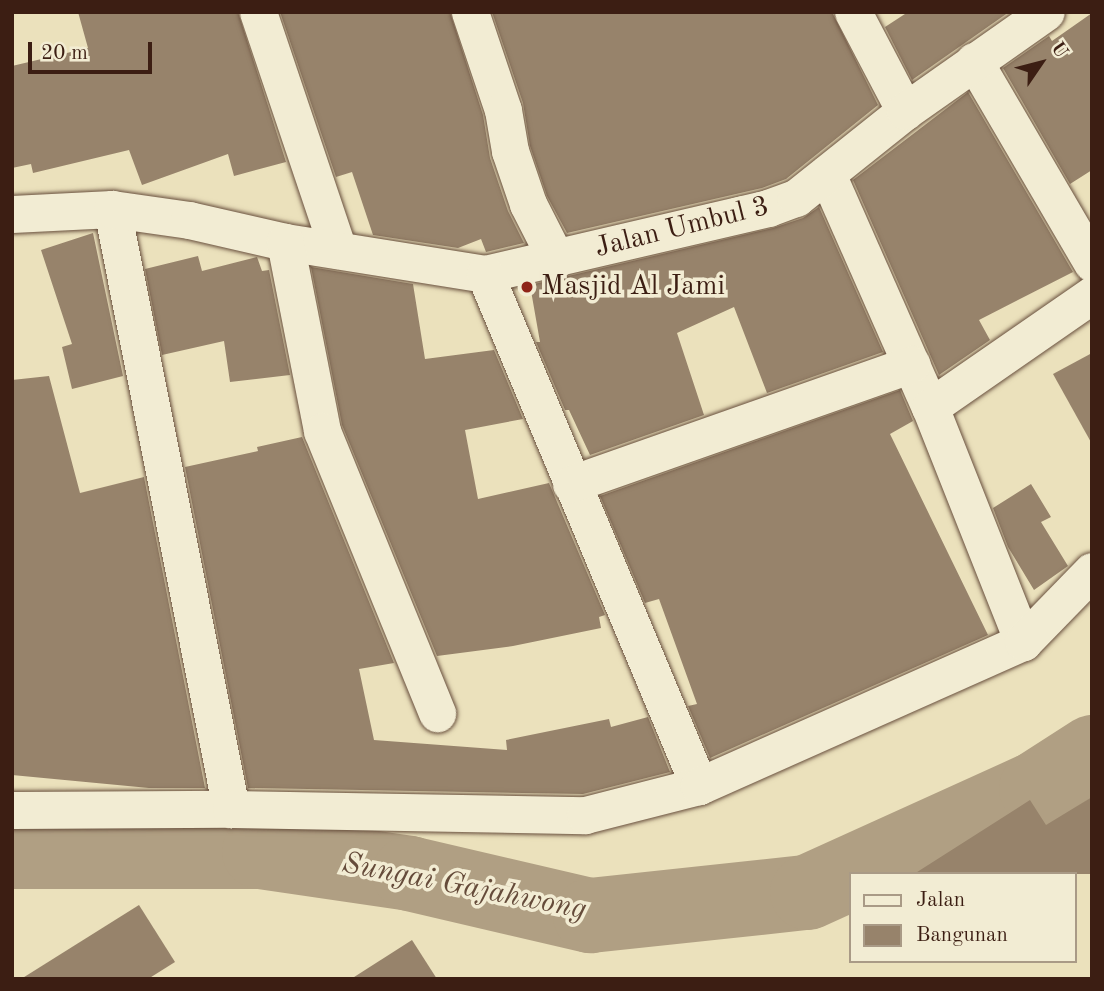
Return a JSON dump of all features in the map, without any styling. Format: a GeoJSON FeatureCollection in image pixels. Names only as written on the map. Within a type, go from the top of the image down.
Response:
{"type":"FeatureCollection","features":[{"type":"Feature","properties":{"kind":"street"},"geometry":{"type":"LineString","coordinates":[[258,12],[338,250]]}},
{"type":"Feature","properties":{"kind":"street"},"geometry":{"type":"LineString","coordinates":[[470,12],[503,110],[510,151],[519,178],[541,232],[556,259]]}},
{"type":"Feature","properties":{"kind":"street"},"geometry":{"type":"LineString","coordinates":[[853,12],[905,111]]}},
{"type":"Feature","properties":{"kind":"street","name":"Jalan Umbul 3"},"geometry":{"type":"LineString","coordinates":[[12,214],[112,209],[189,220],[285,242],[485,274],[768,208],[796,198],[905,111],[1046,12]]}},
{"type":"Feature","properties":{"kind":"street"},"geometry":{"type":"LineString","coordinates":[[974,61],[1092,263]]}},
{"type":"Feature","properties":{"kind":"street"},"geometry":{"type":"LineString","coordinates":[[827,174],[930,407],[1024,642]]}},
{"type":"Feature","properties":{"kind":"street"},"geometry":{"type":"LineString","coordinates":[[112,209],[231,809]]}},
{"type":"Feature","properties":{"kind":"street"},"geometry":{"type":"LineString","coordinates":[[285,242],[322,431],[437,713]]}},
{"type":"Feature","properties":{"kind":"street"},"geometry":{"type":"LineString","coordinates":[[485,274],[699,786]]}},
{"type":"Feature","properties":{"kind":"street"},"geometry":{"type":"LineString","coordinates":[[930,407],[1092,295]]}},
{"type":"Feature","properties":{"kind":"street"},"geometry":{"type":"LineString","coordinates":[[571,484],[911,364]]}},
{"type":"Feature","properties":{"kind":"street"},"geometry":{"type":"LineString","coordinates":[[12,810],[231,809],[585,815],[699,786],[1024,642],[1092,571]]}},
{"type":"Feature","properties":{"kind":"building"},"geometry":{"type":"Polygon","coordinates":[[[78,12],[238,12],[286,162],[234,176],[228,154],[142,185],[129,150],[33,173],[31,164],[12,168],[12,66],[88,48],[78,12]]]}},
{"type":"Feature","properties":{"kind":"building"},"geometry":{"type":"Polygon","coordinates":[[[280,12],[450,12],[483,115],[490,158],[508,211],[524,243],[486,252],[481,239],[458,248],[373,235],[352,172],[336,177],[280,12]]]}},
{"type":"Feature","properties":{"kind":"building"},"geometry":{"type":"Polygon","coordinates":[[[492,12],[832,12],[878,105],[786,179],[762,188],[567,233],[547,196],[530,146],[523,103],[492,12]]]}},
{"type":"Feature","properties":{"kind":"building"},"geometry":{"type":"Polygon","coordinates":[[[908,12],[1009,12],[912,80],[885,27],[908,12]]]}},
{"type":"Feature","properties":{"kind":"building"},"geometry":{"type":"Polygon","coordinates":[[[1092,13],[1092,170],[1070,184],[1003,68],[1049,36],[1052,41],[1092,13]]]}},
{"type":"Feature","properties":{"kind":"building"},"geometry":{"type":"Polygon","coordinates":[[[968,92],[1073,272],[979,320],[990,340],[939,375],[853,180],[968,92]]]}},
{"type":"Feature","properties":{"kind":"building"},"geometry":{"type":"Polygon","coordinates":[[[819,207],[883,352],[767,393],[734,307],[677,333],[704,415],[590,455],[569,410],[565,410],[536,342],[540,342],[530,285],[773,228],[803,218],[819,207]]]}},
{"type":"Feature","properties":{"kind":"building"},"geometry":{"type":"Polygon","coordinates":[[[93,233],[123,376],[72,389],[62,347],[72,344],[41,250],[93,233]]]}},
{"type":"Feature","properties":{"kind":"building"},"geometry":{"type":"Polygon","coordinates":[[[198,256],[202,271],[257,257],[262,271],[269,270],[290,375],[230,382],[224,341],[162,355],[145,269],[198,256]]]}},
{"type":"Feature","properties":{"kind":"building"},"geometry":{"type":"Polygon","coordinates":[[[311,267],[413,284],[425,359],[494,350],[523,419],[465,430],[478,499],[549,483],[605,615],[599,617],[601,628],[513,646],[437,656],[342,425],[311,267]]]}},
{"type":"Feature","properties":{"kind":"building"},"geometry":{"type":"Polygon","coordinates":[[[1092,353],[1092,444],[1053,374],[1092,353]]]}},
{"type":"Feature","properties":{"kind":"building"},"geometry":{"type":"Polygon","coordinates":[[[49,376],[80,493],[144,477],[205,788],[149,788],[12,775],[12,380],[49,376]]]}},
{"type":"Feature","properties":{"kind":"building"},"geometry":{"type":"Polygon","coordinates":[[[900,390],[913,421],[890,434],[988,635],[710,758],[688,706],[697,704],[659,599],[645,603],[600,496],[900,390]]]}},
{"type":"Feature","properties":{"kind":"building"},"geometry":{"type":"Polygon","coordinates":[[[302,437],[394,663],[359,669],[374,740],[507,750],[506,740],[609,719],[611,727],[648,717],[670,772],[583,794],[248,788],[185,467],[258,451],[257,447],[302,437]]]}},
{"type":"Feature","properties":{"kind":"building"},"geometry":{"type":"Polygon","coordinates":[[[1031,484],[1051,517],[1041,522],[1068,566],[1034,590],[1008,547],[993,508],[1031,484]]]}},
{"type":"Feature","properties":{"kind":"building"},"geometry":{"type":"Polygon","coordinates":[[[1092,797],[1092,874],[917,872],[1030,800],[1046,825],[1092,797]]]}},
{"type":"Feature","properties":{"kind":"building"},"geometry":{"type":"Polygon","coordinates":[[[139,905],[175,962],[148,979],[21,979],[139,905]]]}},
{"type":"Feature","properties":{"kind":"building"},"geometry":{"type":"Polygon","coordinates":[[[412,940],[437,979],[351,979],[412,940]]]}},
{"type":"Feature","properties":{"kind":"waterway","name":"Sungai Gajahwong"},"geometry":{"type":"LineString","coordinates":[[851,872],[1036,788],[1092,752]]}},
{"type":"Feature","properties":{"kind":"waterway","name":"Sungai Gajahwong"},"geometry":{"type":"LineString","coordinates":[[12,851],[259,851],[409,873],[590,915],[807,892],[848,873]]}},
{"type":"Feature","properties":{"kind":"place","name":"Masjid Al Jami"},"geometry":{"type":"Point","coordinates":[527,287]}}]}
